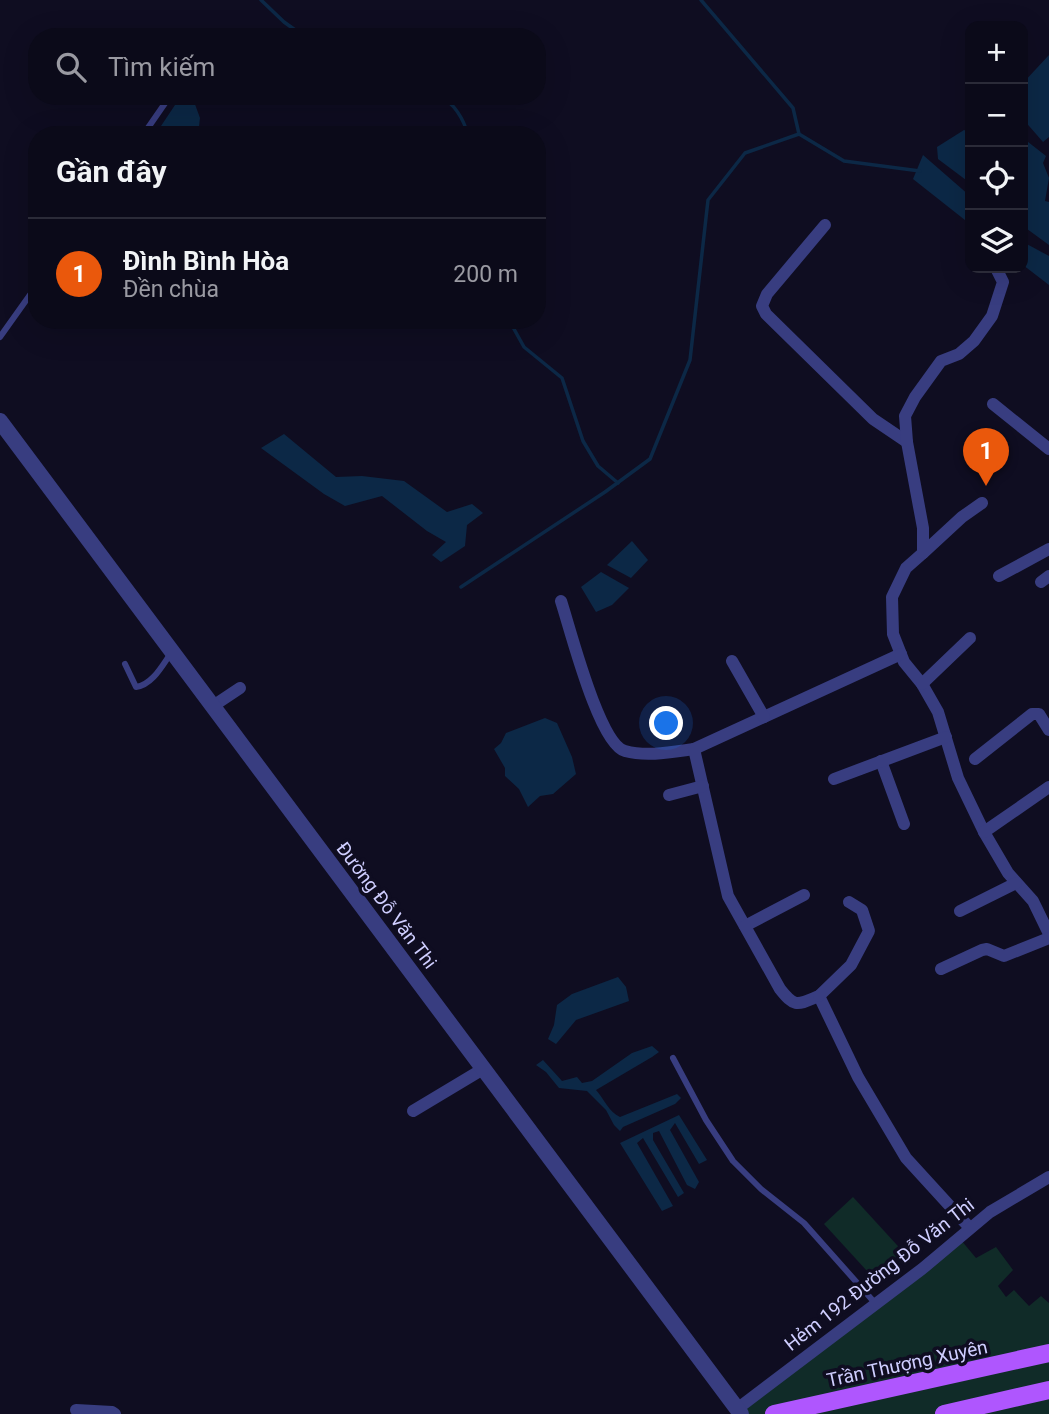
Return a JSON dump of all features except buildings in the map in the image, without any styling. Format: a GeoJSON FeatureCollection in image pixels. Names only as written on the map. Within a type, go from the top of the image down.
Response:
{"type":"FeatureCollection","features":[{"type":"Feature","properties":{"kind":"main road","name":"Trần Thượng Xuyên"},"geometry":{"type":"LineString","coordinates":[[774,1414],[1049,1353]]}},
{"type":"Feature","properties":{"kind":"main road"},"geometry":{"type":"LineString","coordinates":[[944,1414],[1049,1390]]}},
{"type":"Feature","properties":{"kind":"street"},"geometry":{"type":"LineString","coordinates":[[825,225],[767,294],[762,306],[766,314],[873,419],[907,442]]}},
{"type":"Feature","properties":{"kind":"street"},"geometry":{"type":"LineString","coordinates":[[923,553],[923,528],[907,442],[905,416],[941,361],[959,354],[974,341],[992,316],[1003,282],[998,273]]}},
{"type":"Feature","properties":{"kind":"street"},"geometry":{"type":"LineString","coordinates":[[993,404],[1049,449]]}},
{"type":"Feature","properties":{"kind":"street","name":"Đường Đỗ Văn Thi"},"geometry":{"type":"LineString","coordinates":[[0,421],[739,1412]]}},
{"type":"Feature","properties":{"kind":"street"},"geometry":{"type":"LineString","coordinates":[[941,969],[982,950],[987,949],[1004,956],[1049,936],[1033,901],[1016,883],[984,832],[958,778],[938,712],[922,684],[909,669],[893,634],[892,597],[906,568],[962,517],[982,503]]}},
{"type":"Feature","properties":{"kind":"street"},"geometry":{"type":"LineString","coordinates":[[999,576],[1049,542]]}},
{"type":"Feature","properties":{"kind":"street"},"geometry":{"type":"LineString","coordinates":[[561,601],[597,713],[612,741],[622,751],[648,754],[694,749],[901,654]]}},
{"type":"Feature","properties":{"kind":"street"},"geometry":{"type":"LineString","coordinates":[[922,684],[970,638]]}},
{"type":"Feature","properties":{"kind":"street"},"geometry":{"type":"LineString","coordinates":[[732,661],[764,717]]}},
{"type":"Feature","properties":{"kind":"street"},"geometry":{"type":"LineString","coordinates":[[213,706],[240,688]]}},
{"type":"Feature","properties":{"kind":"street"},"geometry":{"type":"LineString","coordinates":[[975,759],[1032,714],[1039,714],[1049,730]]}},
{"type":"Feature","properties":{"kind":"street"},"geometry":{"type":"LineString","coordinates":[[834,779],[946,737]]}},
{"type":"Feature","properties":{"kind":"street"},"geometry":{"type":"LineString","coordinates":[[694,749],[728,896],[780,989],[791,1003],[801,1003],[818,996],[851,965],[869,931],[862,910],[849,902]]}},
{"type":"Feature","properties":{"kind":"street"},"geometry":{"type":"LineString","coordinates":[[881,761],[904,824]]}},
{"type":"Feature","properties":{"kind":"street"},"geometry":{"type":"LineString","coordinates":[[669,794],[703,786]]}},
{"type":"Feature","properties":{"kind":"street"},"geometry":{"type":"LineString","coordinates":[[984,832],[1049,787]]}},
{"type":"Feature","properties":{"kind":"street"},"geometry":{"type":"LineString","coordinates":[[960,911],[1016,883]]}},
{"type":"Feature","properties":{"kind":"street"},"geometry":{"type":"LineString","coordinates":[[745,926],[804,895]]}},
{"type":"Feature","properties":{"kind":"street"},"geometry":{"type":"LineString","coordinates":[[818,996],[852,1065],[906,1158],[969,1227]]}},
{"type":"Feature","properties":{"kind":"street"},"geometry":{"type":"LineString","coordinates":[[413,1111],[483,1069]]}},
{"type":"Feature","properties":{"kind":"street","name":"Hẻm 192 Đường Đỗ Văn Thi"},"geometry":{"type":"LineString","coordinates":[[739,1412],[875,1303],[922,1269],[969,1227],[1049,1177]]}},
{"type":"Feature","properties":{"kind":"street"},"geometry":{"type":"LineString","coordinates":[[76,1410],[115,1414]]}},
{"type":"Feature","properties":{"kind":"lane"},"geometry":{"type":"LineString","coordinates":[[149,126],[164,105]]}},
{"type":"Feature","properties":{"kind":"lane"},"geometry":{"type":"LineString","coordinates":[[0,337],[28,298]]}},
{"type":"Feature","properties":{"kind":"lane"},"geometry":{"type":"LineString","coordinates":[[125,664],[136,687],[141,687],[155,676],[172,652]]}},
{"type":"Feature","properties":{"kind":"lane"},"geometry":{"type":"LineString","coordinates":[[673,1058],[706,1120],[733,1161],[804,1223],[875,1303]]}},
{"type":"Feature","properties":{"kind":"green space"},"geometry":{"type":"Polygon","coordinates":[[[853,1197],[907,1256],[878,1283],[824,1224],[853,1197]]]}},
{"type":"Feature","properties":{"kind":"green space"},"geometry":{"type":"Polygon","coordinates":[[[961,1240],[976,1258],[996,1247],[1013,1270],[998,1286],[1006,1297],[1014,1290],[1029,1306],[1041,1296],[1049,1303],[1049,1414],[740,1412],[961,1240]]]}},
{"type":"Feature","properties":{"kind":"water"},"geometry":{"type":"Polygon","coordinates":[[[1049,55],[1049,137],[1043,142],[1028,125],[1028,78],[1049,55]]]}},
{"type":"Feature","properties":{"kind":"water"},"geometry":{"type":"Polygon","coordinates":[[[175,105],[195,105],[200,118],[199,126],[161,126],[175,105]]]}},
{"type":"Feature","properties":{"kind":"water"},"geometry":{"type":"Polygon","coordinates":[[[965,130],[965,179],[938,159],[937,147],[965,130]]]}},
{"type":"Feature","properties":{"kind":"water"},"geometry":{"type":"Polygon","coordinates":[[[1028,142],[1046,156],[1043,163],[1049,178],[1045,201],[1049,202],[1049,245],[1028,230],[1028,142]]]}},
{"type":"Feature","properties":{"kind":"water"},"geometry":{"type":"Polygon","coordinates":[[[923,155],[965,192],[965,220],[913,179],[923,155]]]}},
{"type":"Feature","properties":{"kind":"water"},"geometry":{"type":"Polygon","coordinates":[[[1028,245],[1049,256],[1049,285],[1028,269],[1028,245]]]}},
{"type":"Feature","properties":{"kind":"water"},"geometry":{"type":"Polygon","coordinates":[[[284,434],[336,477],[362,476],[404,481],[447,512],[472,504],[483,513],[467,525],[465,546],[441,562],[432,555],[446,542],[427,531],[382,496],[345,506],[261,448],[284,434]]]}},
{"type":"Feature","properties":{"kind":"water"},"geometry":{"type":"Polygon","coordinates":[[[632,541],[648,560],[631,578],[607,565],[632,541]]]}},
{"type":"Feature","properties":{"kind":"water"},"geometry":{"type":"Polygon","coordinates":[[[601,572],[629,588],[612,605],[596,612],[581,587],[601,572]]]}},
{"type":"Feature","properties":{"kind":"water"},"geometry":{"type":"Polygon","coordinates":[[[545,718],[557,723],[572,757],[576,774],[553,794],[540,796],[528,807],[519,789],[505,776],[505,768],[494,749],[506,733],[545,718]]]}},
{"type":"Feature","properties":{"kind":"water"},"geometry":{"type":"Polygon","coordinates":[[[618,977],[626,987],[629,1001],[576,1020],[556,1044],[548,1039],[554,1025],[557,1005],[572,994],[618,977]]]}},
{"type":"Feature","properties":{"kind":"water"},"geometry":{"type":"Polygon","coordinates":[[[652,1046],[659,1052],[596,1090],[610,1109],[620,1117],[677,1094],[681,1098],[675,1104],[623,1127],[620,1131],[606,1110],[587,1091],[559,1088],[546,1072],[536,1065],[543,1060],[562,1081],[577,1077],[582,1083],[592,1081],[632,1053],[652,1046]]]}},
{"type":"Feature","properties":{"kind":"water"},"geometry":{"type":"Polygon","coordinates":[[[679,1115],[707,1160],[699,1164],[675,1123],[670,1130],[699,1182],[695,1189],[687,1185],[659,1131],[653,1133],[653,1140],[684,1193],[678,1197],[643,1138],[637,1143],[673,1206],[662,1211],[620,1143],[679,1115]]]}},
{"type":"Feature","properties":{"kind":"waterway"},"geometry":{"type":"LineString","coordinates":[[261,0],[292,28]]}},
{"type":"Feature","properties":{"kind":"waterway"},"geometry":{"type":"LineString","coordinates":[[701,0],[793,108],[799,134]]}},
{"type":"Feature","properties":{"kind":"waterway"},"geometry":{"type":"LineString","coordinates":[[451,105],[465,126]]}},
{"type":"Feature","properties":{"kind":"waterway"},"geometry":{"type":"LineString","coordinates":[[461,587],[650,459],[690,360],[708,200],[745,153],[799,134],[844,161],[920,171]]}},
{"type":"Feature","properties":{"kind":"waterway"},"geometry":{"type":"LineString","coordinates":[[514,329],[524,347],[562,378],[583,441],[598,466],[618,483]]}},
{"type":"Feature","properties":{"kind":"place","name":"Đình Bình Hòa"},"geometry":{"type":"Point","coordinates":[986,486]}}]}
